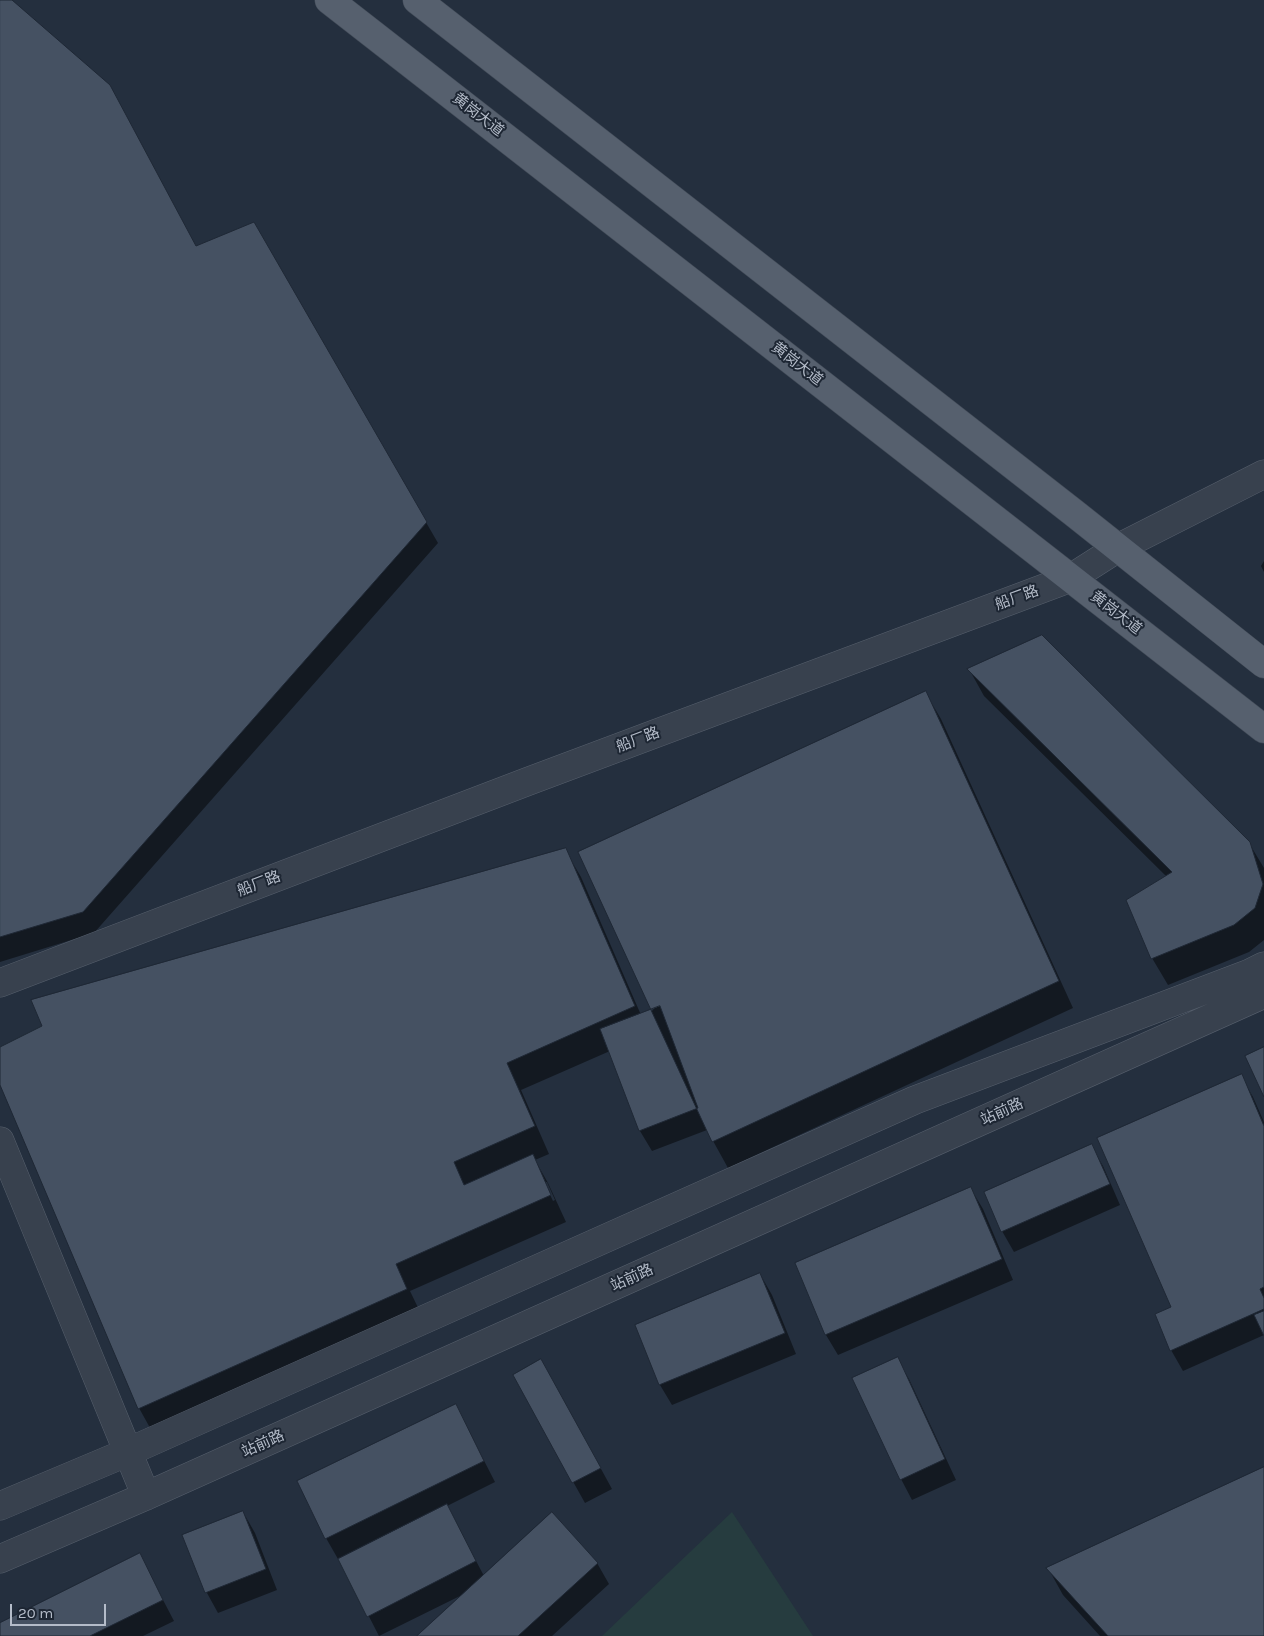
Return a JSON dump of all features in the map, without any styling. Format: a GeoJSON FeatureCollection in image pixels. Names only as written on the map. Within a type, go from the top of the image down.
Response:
{"type":"FeatureCollection","features":[{"type":"Feature","properties":{"kind":"main road","name":"黄岗大道"},"geometry":{"type":"LineString","coordinates":[[330,0],[1264,729]]}},
{"type":"Feature","properties":{"kind":"main road"},"geometry":{"type":"LineString","coordinates":[[417,0],[1264,664]]}},
{"type":"Feature","properties":{"kind":"street","name":"船厂路"},"geometry":{"type":"LineString","coordinates":[[0,983],[538,777],[1071,578],[1118,548],[1264,474]]}},
{"type":"Feature","properties":{"kind":"street","name":"站前路"},"geometry":{"type":"LineString","coordinates":[[0,1506],[128,1452],[916,1100],[1260,973]]}},
{"type":"Feature","properties":{"kind":"street","name":"站前路"},"geometry":{"type":"LineString","coordinates":[[0,1559],[146,1496],[1260,973]]}},
{"type":"Feature","properties":{"kind":"street"},"geometry":{"type":"LineString","coordinates":[[0,1141],[146,1496]]}},
{"type":"Feature","properties":{"kind":"green space"},"geometry":{"type":"Polygon","coordinates":[[[732,1512],[813,1636],[602,1636],[732,1512]]]}},
{"type":"Feature","properties":{"kind":"building"},"geometry":{"type":"Polygon","coordinates":[[[0,0],[12,0],[110,85],[196,246],[254,222],[427,522],[83,912],[0,937],[0,0]]]}},
{"type":"Feature","properties":{"kind":"building"},"geometry":{"type":"Polygon","coordinates":[[[1042,635],[1250,842],[1263,884],[1255,908],[1234,925],[1151,959],[1126,900],[1172,872],[967,669],[1042,635]]]}},
{"type":"Feature","properties":{"kind":"building"},"geometry":{"type":"Polygon","coordinates":[[[926,691],[1059,981],[712,1142],[578,852],[926,691]]]}},
{"type":"Feature","properties":{"kind":"building"},"geometry":{"type":"Polygon","coordinates":[[[566,848],[635,1006],[507,1063],[535,1126],[454,1162],[464,1185],[533,1154],[551,1195],[396,1264],[407,1289],[138,1409],[0,1085],[0,1047],[42,1026],[31,1000],[566,848]]]}},
{"type":"Feature","properties":{"kind":"building"},"geometry":{"type":"Polygon","coordinates":[[[660,1006],[698,1108],[639,1131],[600,1029],[660,1006]]]}},
{"type":"Feature","properties":{"kind":"building"},"geometry":{"type":"Polygon","coordinates":[[[1264,1047],[1264,1097],[1245,1056],[1264,1047]]]}},
{"type":"Feature","properties":{"kind":"building"},"geometry":{"type":"Polygon","coordinates":[[[1242,1074],[1264,1126],[1264,1287],[1260,1289],[1264,1298],[1264,1309],[1170,1351],[1155,1314],[1171,1307],[1097,1138],[1242,1074]]]}},
{"type":"Feature","properties":{"kind":"building"},"geometry":{"type":"Polygon","coordinates":[[[1092,1144],[1110,1184],[1001,1232],[984,1192],[1092,1144]]]}},
{"type":"Feature","properties":{"kind":"building"},"geometry":{"type":"Polygon","coordinates":[[[971,1187],[1002,1259],[825,1335],[795,1263],[971,1187]]]}},
{"type":"Feature","properties":{"kind":"building"},"geometry":{"type":"Polygon","coordinates":[[[760,1273],[785,1333],[659,1385],[635,1325],[760,1273]]]}},
{"type":"Feature","properties":{"kind":"building"},"geometry":{"type":"Polygon","coordinates":[[[1264,1311],[1264,1336],[1254,1315],[1264,1311]]]}},
{"type":"Feature","properties":{"kind":"building"},"geometry":{"type":"Polygon","coordinates":[[[898,1357],[945,1459],[900,1480],[852,1378],[898,1357]]]}},
{"type":"Feature","properties":{"kind":"building"},"geometry":{"type":"Polygon","coordinates":[[[541,1359],[601,1468],[572,1483],[513,1375],[541,1359]]]}},
{"type":"Feature","properties":{"kind":"building"},"geometry":{"type":"Polygon","coordinates":[[[456,1404],[484,1461],[325,1539],[297,1481],[456,1404]]]}},
{"type":"Feature","properties":{"kind":"building"},"geometry":{"type":"Polygon","coordinates":[[[1264,1467],[1264,1636],[1108,1636],[1046,1568],[1264,1467]]]}},
{"type":"Feature","properties":{"kind":"building"},"geometry":{"type":"Polygon","coordinates":[[[447,1504],[476,1561],[367,1617],[338,1559],[447,1504]]]}},
{"type":"Feature","properties":{"kind":"building"},"geometry":{"type":"Polygon","coordinates":[[[243,1511],[266,1569],[205,1593],[182,1535],[243,1511]]]}},
{"type":"Feature","properties":{"kind":"building"},"geometry":{"type":"Polygon","coordinates":[[[552,1512],[598,1563],[518,1636],[417,1636],[552,1512]]]}},
{"type":"Feature","properties":{"kind":"building"},"geometry":{"type":"Polygon","coordinates":[[[140,1553],[163,1600],[90,1636],[0,1636],[0,1623],[140,1553]]]}}]}
